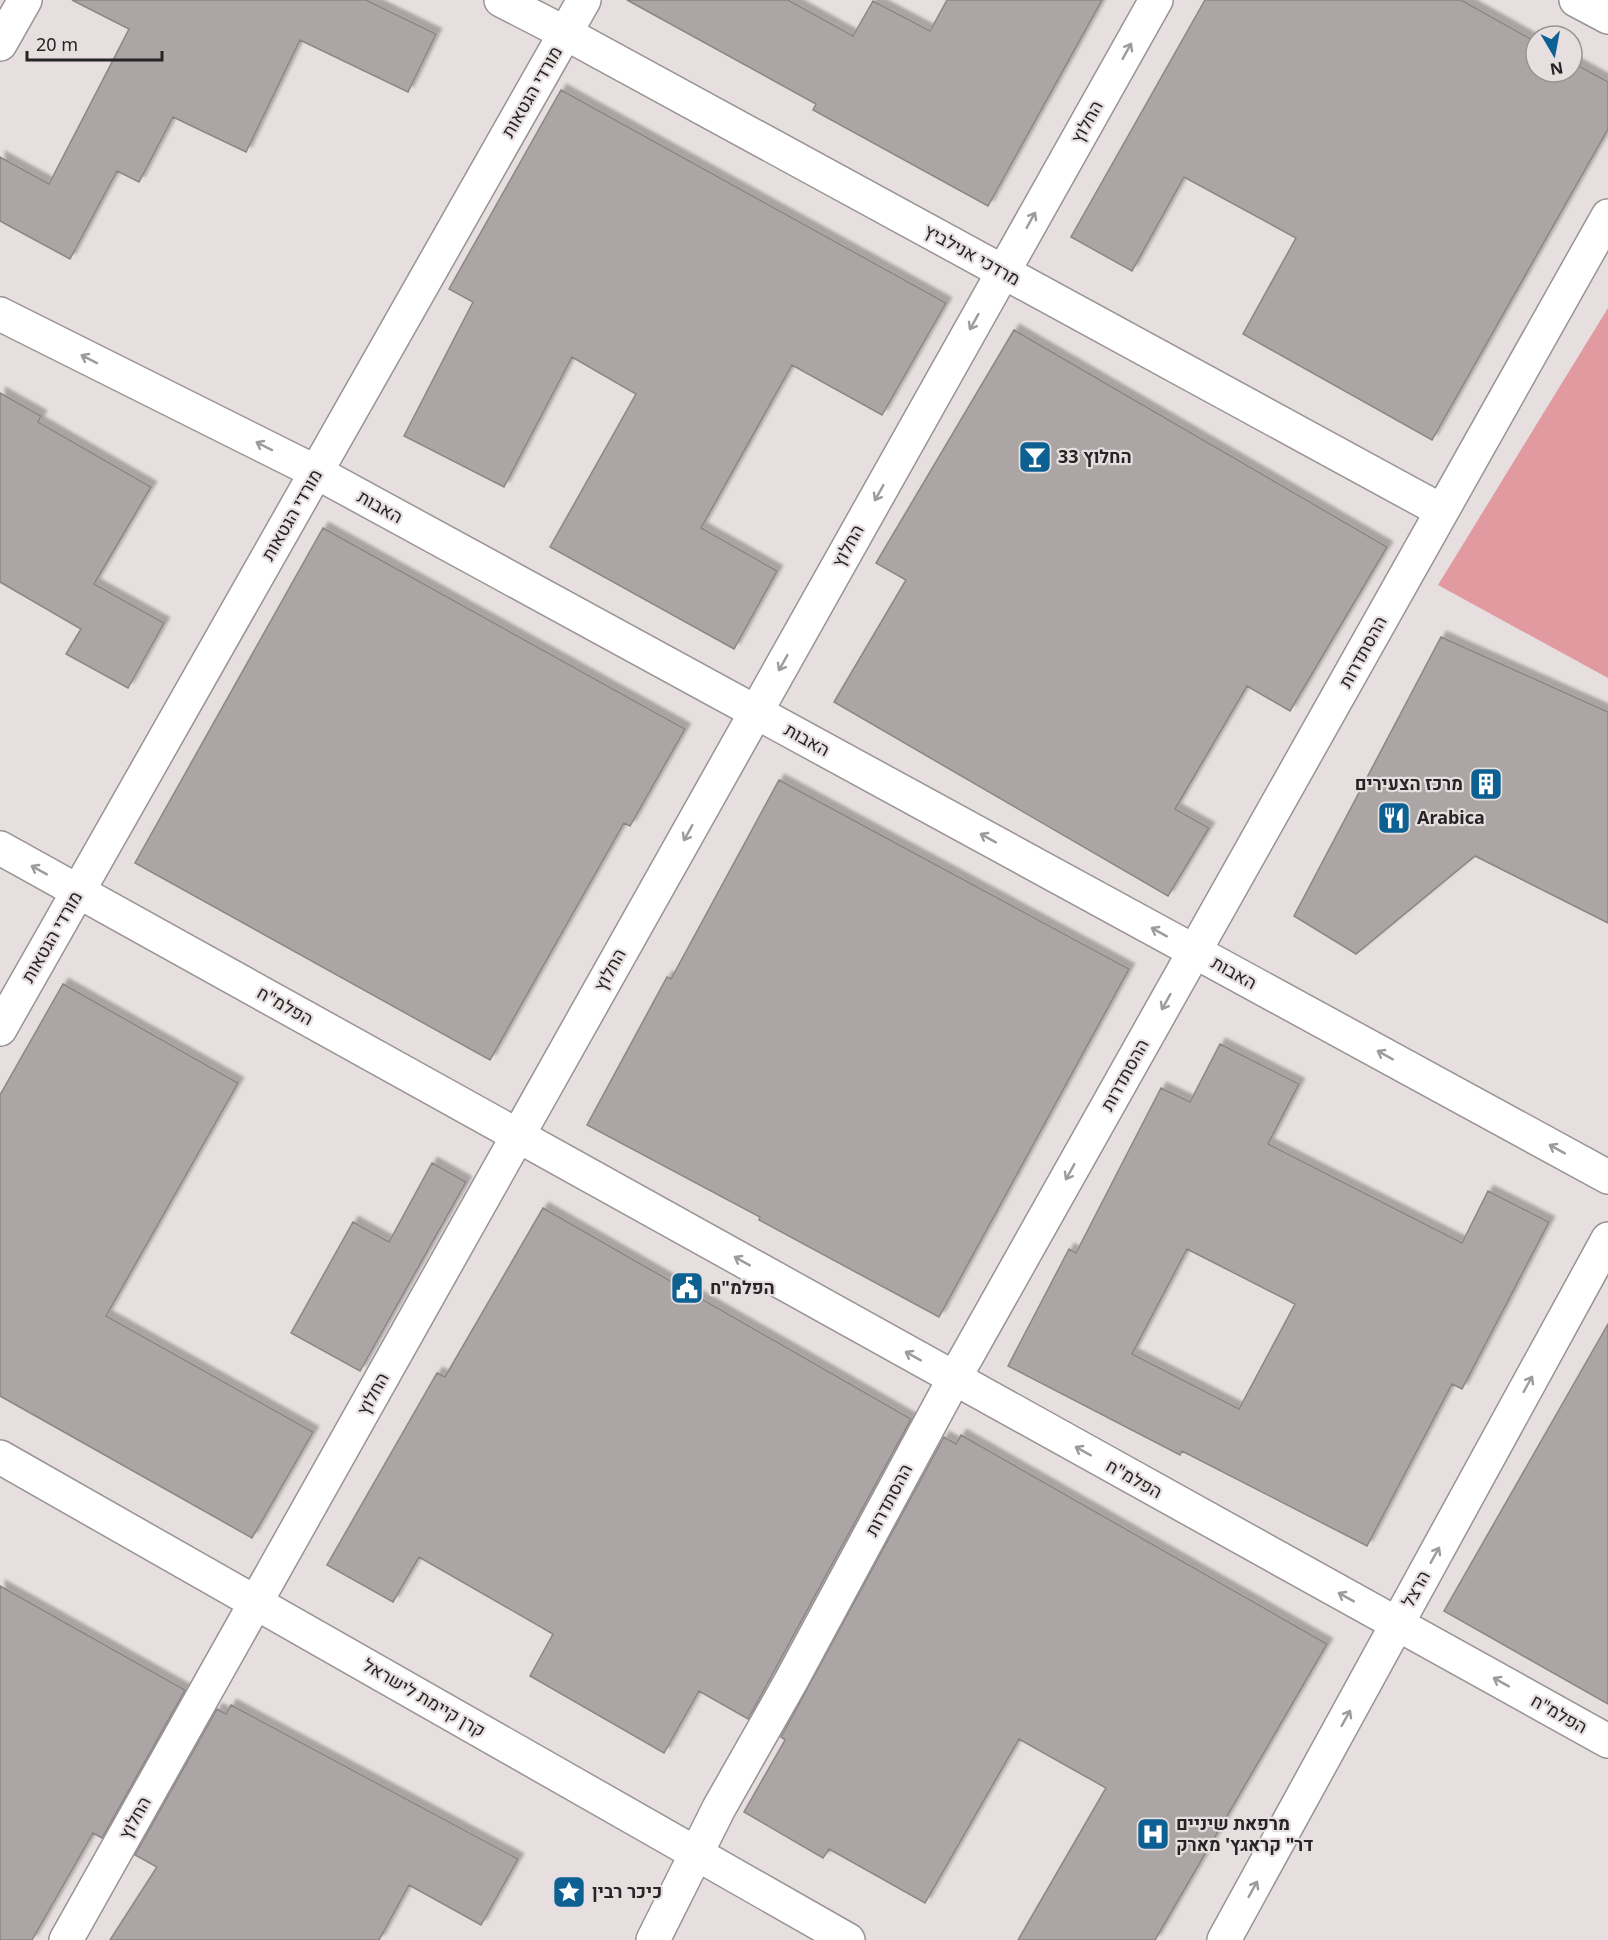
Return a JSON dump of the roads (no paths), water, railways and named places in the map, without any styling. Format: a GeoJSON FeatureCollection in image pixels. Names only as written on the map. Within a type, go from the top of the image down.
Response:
{"type":"FeatureCollection","features":[{"type":"Feature","properties":{"kind":"street"},"geometry":{"type":"LineString","coordinates":[[0,44],[25,0]]}},
{"type":"Feature","properties":{"kind":"street","name":"מרדכי אנילביץ"},"geometry":{"type":"LineString","coordinates":[[501,0],[1442,511]]}},
{"type":"Feature","properties":{"kind":"street","name":"מורדי הגטאות"},"geometry":{"type":"LineString","coordinates":[[0,1029],[584,0]]}},
{"type":"Feature","properties":{"kind":"street","name":"החלוץ"},"geometry":{"type":"LineString","coordinates":[[66,1940],[1156,0]]}},
{"type":"Feature","properties":{"kind":"street"},"geometry":{"type":"LineString","coordinates":[[1576,0],[1608,17]]}},
{"type":"Feature","properties":{"kind":"street","name":"ההסתדרות"},"geometry":{"type":"LineString","coordinates":[[653,1940],[719,1808],[791,1681],[954,1379],[1608,216]]}},
{"type":"Feature","properties":{"kind":"street","name":"האבות"},"geometry":{"type":"LineString","coordinates":[[0,314],[316,472],[1608,1177]]}},
{"type":"Feature","properties":{"kind":"street","name":"הפלמ\"ח"},"geometry":{"type":"LineString","coordinates":[[0,848],[1608,1741]]}},
{"type":"Feature","properties":{"kind":"street","name":"הרצל"},"geometry":{"type":"LineString","coordinates":[[1224,1940],[1608,1239]]}},
{"type":"Feature","properties":{"kind":"street","name":"קרן קיימת לישראל"},"geometry":{"type":"LineString","coordinates":[[0,1457],[848,1940]]}},
{"type":"Feature","properties":{"kind":"place","name":"החלוץ 33"},"geometry":{"type":"Point","coordinates":[1035,457]}},
{"type":"Feature","properties":{"kind":"place","name":"מרכז הצעירים"},"geometry":{"type":"Point","coordinates":[1486,784]}},
{"type":"Feature","properties":{"kind":"place","name":"Arabica"},"geometry":{"type":"Point","coordinates":[1394,818]}},
{"type":"Feature","properties":{"kind":"place","name":"הפלמ\"ח"},"geometry":{"type":"Point","coordinates":[687,1288]}},
{"type":"Feature","properties":{"kind":"place","name":"מרפאת שיניים דר\" קראגץ' מארק"},"geometry":{"type":"Point","coordinates":[1153,1834]}},
{"type":"Feature","properties":{"kind":"place","name":"כיכר רבין"},"geometry":{"type":"Point","coordinates":[569,1892]}}]}
